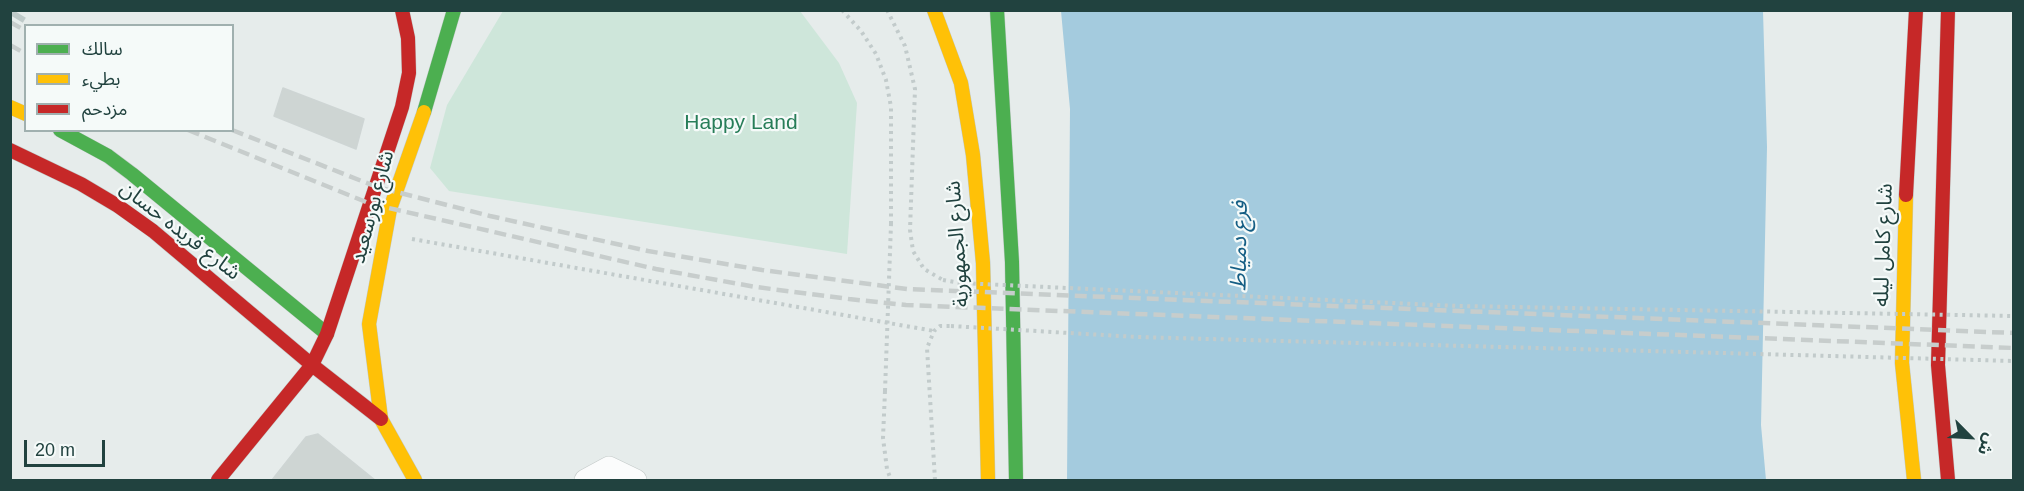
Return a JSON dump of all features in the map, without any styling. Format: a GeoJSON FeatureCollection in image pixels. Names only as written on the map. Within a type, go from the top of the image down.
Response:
{"type":"FeatureCollection","features":[{"type":"Feature","properties":{"kind":"main road","name":"شارع بورسعيد"},"geometry":{"type":"LineString","coordinates":[[218,480],[312,365],[327,334],[402,107],[409,73],[408,38],[402,10]]}},
{"type":"Feature","properties":{"kind":"main road","name":"شارع بورسعيد"},"geometry":{"type":"LineString","coordinates":[[381,419],[369,324],[372,300],[390,209],[432,87],[454,10]]}},
{"type":"Feature","properties":{"kind":"main road","name":"شارع الجمهورية"},"geometry":{"type":"LineString","coordinates":[[933,10],[962,82],[973,155],[983,263],[988,480]]}},
{"type":"Feature","properties":{"kind":"main road"},"geometry":{"type":"LineString","coordinates":[[998,10],[1012,262],[1016,480]]}},
{"type":"Feature","properties":{"kind":"main road","name":"شارع كامل ليله"},"geometry":{"type":"LineString","coordinates":[[1914,480],[1902,351],[1904,222],[1916,10]]}},
{"type":"Feature","properties":{"kind":"main road"},"geometry":{"type":"LineString","coordinates":[[1948,10],[1938,365],[1948,480]]}},
{"type":"Feature","properties":{"kind":"main road"},"geometry":{"type":"LineString","coordinates":[[986,28],[999,55]]}},
{"type":"Feature","properties":{"kind":"main road"},"geometry":{"type":"LineString","coordinates":[[10,107],[24,113]]}},
{"type":"Feature","properties":{"kind":"main road","name":"شارع فريده حسان"},"geometry":{"type":"LineString","coordinates":[[64,132],[108,156],[132,174],[327,334]]}},
{"type":"Feature","properties":{"kind":"main road","name":"شارع فريده حسان"},"geometry":{"type":"LineString","coordinates":[[10,150],[81,184],[118,206],[153,231],[312,365],[381,419]]}},
{"type":"Feature","properties":{"kind":"main road"},"geometry":{"type":"LineString","coordinates":[[381,419],[405,466],[415,480]]}},
{"type":"Feature","properties":{"kind":"street"},"geometry":{"type":"LineString","coordinates":[[585,480],[609,467],[636,480]]}},
{"type":"Feature","properties":{"kind":"path"},"geometry":{"type":"LineString","coordinates":[[842,10],[861,31],[876,54],[886,80],[891,107],[891,224],[884,438],[887,469],[891,480]]}},
{"type":"Feature","properties":{"kind":"path"},"geometry":{"type":"LineString","coordinates":[[887,10],[906,46],[915,89],[910,230],[913,251],[924,269],[943,280],[960,283],[1458,306],[2013,316]]}},
{"type":"Feature","properties":{"kind":"path"},"geometry":{"type":"LineString","coordinates":[[385,234],[934,331]]}},
{"type":"Feature","properties":{"kind":"path"},"geometry":{"type":"LineString","coordinates":[[935,480],[926,357],[929,339],[940,326],[1137,337],[2013,361]]}},
{"type":"Feature","properties":{"kind":"green space","name":"Happy Land"},"geometry":{"type":"Polygon","coordinates":[[[503,11],[800,11],[839,63],[857,103],[847,254],[449,191],[430,168],[447,105],[503,11]]]}},
{"type":"Feature","properties":{"kind":"water","name":"فرع دمياط"},"geometry":{"type":"Polygon","coordinates":[[[1061,11],[1763,11],[1767,147],[1761,425],[1766,480],[1067,480],[1070,109],[1061,11]]]}},
{"type":"Feature","properties":{"kind":"building"},"geometry":{"type":"Polygon","coordinates":[[[283,88],[364,119],[356,149],[274,116],[283,88]]]}},
{"type":"Feature","properties":{"kind":"building"},"geometry":{"type":"Polygon","coordinates":[[[318,434],[375,480],[272,480],[306,437],[318,434]]]}},
{"type":"Feature","properties":{"kind":"tunnel"},"geometry":{"type":"LineString","coordinates":[[10,15],[13,10]]}},
{"type":"Feature","properties":{"kind":"railway"},"geometry":{"type":"LineString","coordinates":[[10,22],[24,30]]}},
{"type":"Feature","properties":{"kind":"railway"},"geometry":{"type":"LineString","coordinates":[[10,45],[24,53]]}},
{"type":"Feature","properties":{"kind":"railway"},"geometry":{"type":"LineString","coordinates":[[234,131],[377,187],[490,216],[648,251],[762,270],[907,289],[2014,333]]}},
{"type":"Feature","properties":{"kind":"railway"},"geometry":{"type":"LineString","coordinates":[[193,132],[371,204],[656,269],[756,287],[849,299],[906,305],[2014,348]]}},
{"type":"Feature","properties":{"kind":"traffic: fast"},"geometry":{"type":"LineString","coordinates":[[424,112],[454,10]]}},
{"type":"Feature","properties":{"kind":"traffic: fast"},"geometry":{"type":"LineString","coordinates":[[997,10],[1012,262],[1016,480]]}},
{"type":"Feature","properties":{"kind":"traffic: fast"},"geometry":{"type":"LineString","coordinates":[[64,132],[108,156],[132,174],[327,334]]}},
{"type":"Feature","properties":{"kind":"traffic: slow"},"geometry":{"type":"LineString","coordinates":[[934,10],[961,83],[973,155],[983,263],[988,480]]}},
{"type":"Feature","properties":{"kind":"traffic: slow"},"geometry":{"type":"LineString","coordinates":[[10,107],[24,113]]}},
{"type":"Feature","properties":{"kind":"traffic: slow"},"geometry":{"type":"LineString","coordinates":[[415,480],[381,419],[369,324],[390,209],[424,112]]}},
{"type":"Feature","properties":{"kind":"traffic: slow"},"geometry":{"type":"LineString","coordinates":[[1906,195],[1902,363],[1914,480]]}},
{"type":"Feature","properties":{"kind":"traffic: jam"},"geometry":{"type":"LineString","coordinates":[[218,480],[312,365],[327,334],[402,107],[409,73],[408,38],[402,10]]}},
{"type":"Feature","properties":{"kind":"traffic: jam"},"geometry":{"type":"LineString","coordinates":[[1906,195],[1916,10]]}},
{"type":"Feature","properties":{"kind":"traffic: jam"},"geometry":{"type":"LineString","coordinates":[[1948,10],[1938,365],[1948,480]]}},
{"type":"Feature","properties":{"kind":"traffic: jam"},"geometry":{"type":"LineString","coordinates":[[10,150],[81,184],[118,206],[153,231],[312,365],[381,419]]}}]}
